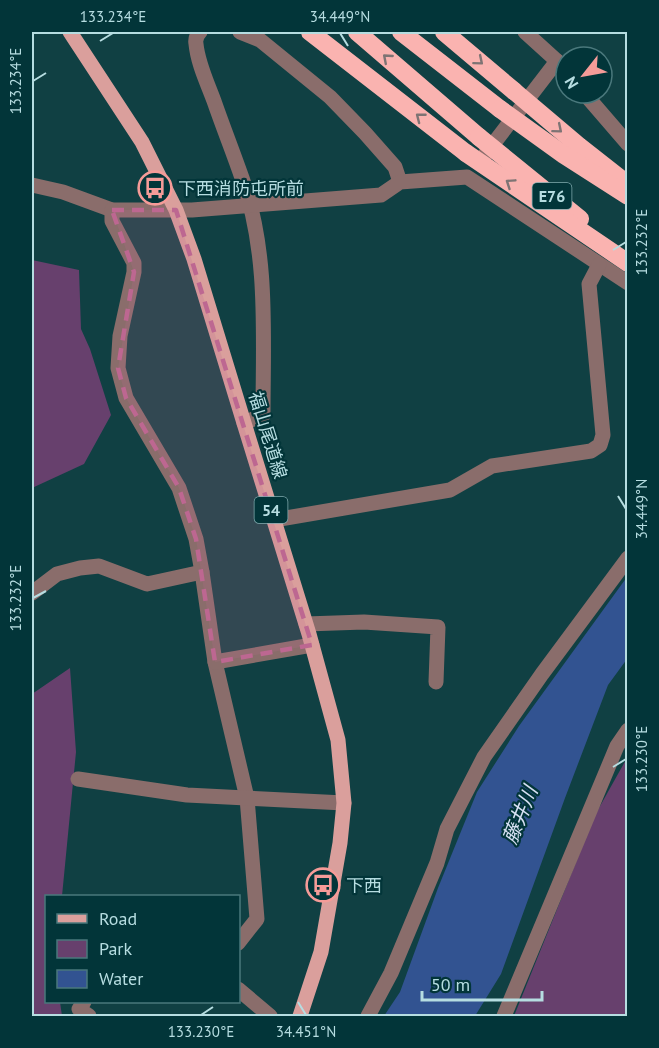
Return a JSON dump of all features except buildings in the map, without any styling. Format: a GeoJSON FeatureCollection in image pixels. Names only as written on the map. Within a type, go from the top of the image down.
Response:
{"type":"FeatureCollection","features":[{"type":"Feature","properties":{"kind":"highway"},"geometry":{"type":"LineString","coordinates":[[310,32],[466,153],[627,264]]}},
{"type":"Feature","properties":{"kind":"highway","name":"E76"},"geometry":{"type":"LineString","coordinates":[[357,32],[479,137],[583,222],[627,253]]}},
{"type":"Feature","properties":{"kind":"highway","name":"E76"},"geometry":{"type":"LineString","coordinates":[[401,32],[500,109],[627,196]]}},
{"type":"Feature","properties":{"kind":"highway"},"geometry":{"type":"LineString","coordinates":[[444,32],[627,184]]}},
{"type":"Feature","properties":{"kind":"main road","name":"福山尾道線"},"geometry":{"type":"LineString","coordinates":[[70,32],[142,142],[176,210],[194,259],[306,624],[338,740],[344,803],[340,843],[321,952],[300,1017]]}},
{"type":"Feature","properties":{"kind":"street"},"geometry":{"type":"LineString","coordinates":[[198,32],[195,41],[200,64],[251,206],[263,289],[263,415],[244,423]]}},
{"type":"Feature","properties":{"kind":"street"},"geometry":{"type":"LineString","coordinates":[[240,32],[263,36],[337,104],[395,167],[400,182]]}},
{"type":"Feature","properties":{"kind":"street"},"geometry":{"type":"LineString","coordinates":[[525,32],[554,59]]}},
{"type":"Feature","properties":{"kind":"street"},"geometry":{"type":"LineString","coordinates":[[467,177],[554,74]]}},
{"type":"Feature","properties":{"kind":"street"},"geometry":{"type":"LineString","coordinates":[[594,105],[627,144]]}},
{"type":"Feature","properties":{"kind":"street"},"geometry":{"type":"LineString","coordinates":[[32,185],[63,192],[112,210],[176,210],[381,195],[400,182],[467,177],[627,283]]}},
{"type":"Feature","properties":{"kind":"street"},"geometry":{"type":"LineString","coordinates":[[112,210],[112,221],[134,263],[120,336],[118,368],[126,398],[179,488],[196,539],[214,662],[247,798],[257,919],[240,940]]}},
{"type":"Feature","properties":{"kind":"street"},"geometry":{"type":"LineString","coordinates":[[274,520],[450,490],[492,466],[591,452],[600,446],[603,435],[589,285],[599,265]]}},
{"type":"Feature","properties":{"kind":"street"},"geometry":{"type":"LineString","coordinates":[[368,1017],[396,963],[437,863],[447,829],[484,757],[627,558]]}},
{"type":"Feature","properties":{"kind":"street"},"geometry":{"type":"LineString","coordinates":[[32,592],[57,574],[80,568],[99,566],[147,584],[202,572]]}},
{"type":"Feature","properties":{"kind":"street"},"geometry":{"type":"LineString","coordinates":[[306,624],[364,622],[438,627],[436,682]]}},
{"type":"Feature","properties":{"kind":"street"},"geometry":{"type":"LineString","coordinates":[[214,662],[312,645]]}},
{"type":"Feature","properties":{"kind":"street"},"geometry":{"type":"LineString","coordinates":[[504,1017],[617,746],[627,730]]}},
{"type":"Feature","properties":{"kind":"street"},"geometry":{"type":"LineString","coordinates":[[78,779],[187,795],[344,803]]}},
{"type":"Feature","properties":{"kind":"street"},"geometry":{"type":"LineString","coordinates":[[240,991],[270,1017]]}},
{"type":"Feature","properties":{"kind":"street"},"geometry":{"type":"LineString","coordinates":[[83,1003],[79,1010],[89,1017]]}},
{"type":"Feature","properties":{"kind":"highlighted area"},"geometry":{"type":"Polygon","coordinates":[[[112,210],[176,210],[312,645],[215,662],[196,539],[179,488],[126,398],[118,368],[134,272],[112,210]]]}},
{"type":"Feature","properties":{"kind":"green space"},"geometry":{"type":"Polygon","coordinates":[[[32,260],[79,270],[81,329],[90,349],[111,415],[84,464],[32,488],[32,260]]]}},
{"type":"Feature","properties":{"kind":"green space"},"geometry":{"type":"Polygon","coordinates":[[[70,668],[76,752],[62,895],[45,895],[45,1003],[60,1003],[62,1016],[32,1016],[32,694],[70,668]]]}},
{"type":"Feature","properties":{"kind":"green space"},"geometry":{"type":"Polygon","coordinates":[[[627,758],[627,1016],[514,1016],[595,815],[627,758]]]}},
{"type":"Feature","properties":{"kind":"water","name":"藤井川"},"geometry":{"type":"Polygon","coordinates":[[[627,577],[627,659],[608,685],[501,974],[475,1016],[384,1016],[400,992],[438,888],[477,792],[519,726],[627,577]]]}},
{"type":"Feature","properties":{"kind":"place","name":"下西消防屯所前"},"geometry":{"type":"Point","coordinates":[155,188]}},
{"type":"Feature","properties":{"kind":"place","name":"下西"},"geometry":{"type":"Point","coordinates":[323,885]}}]}
